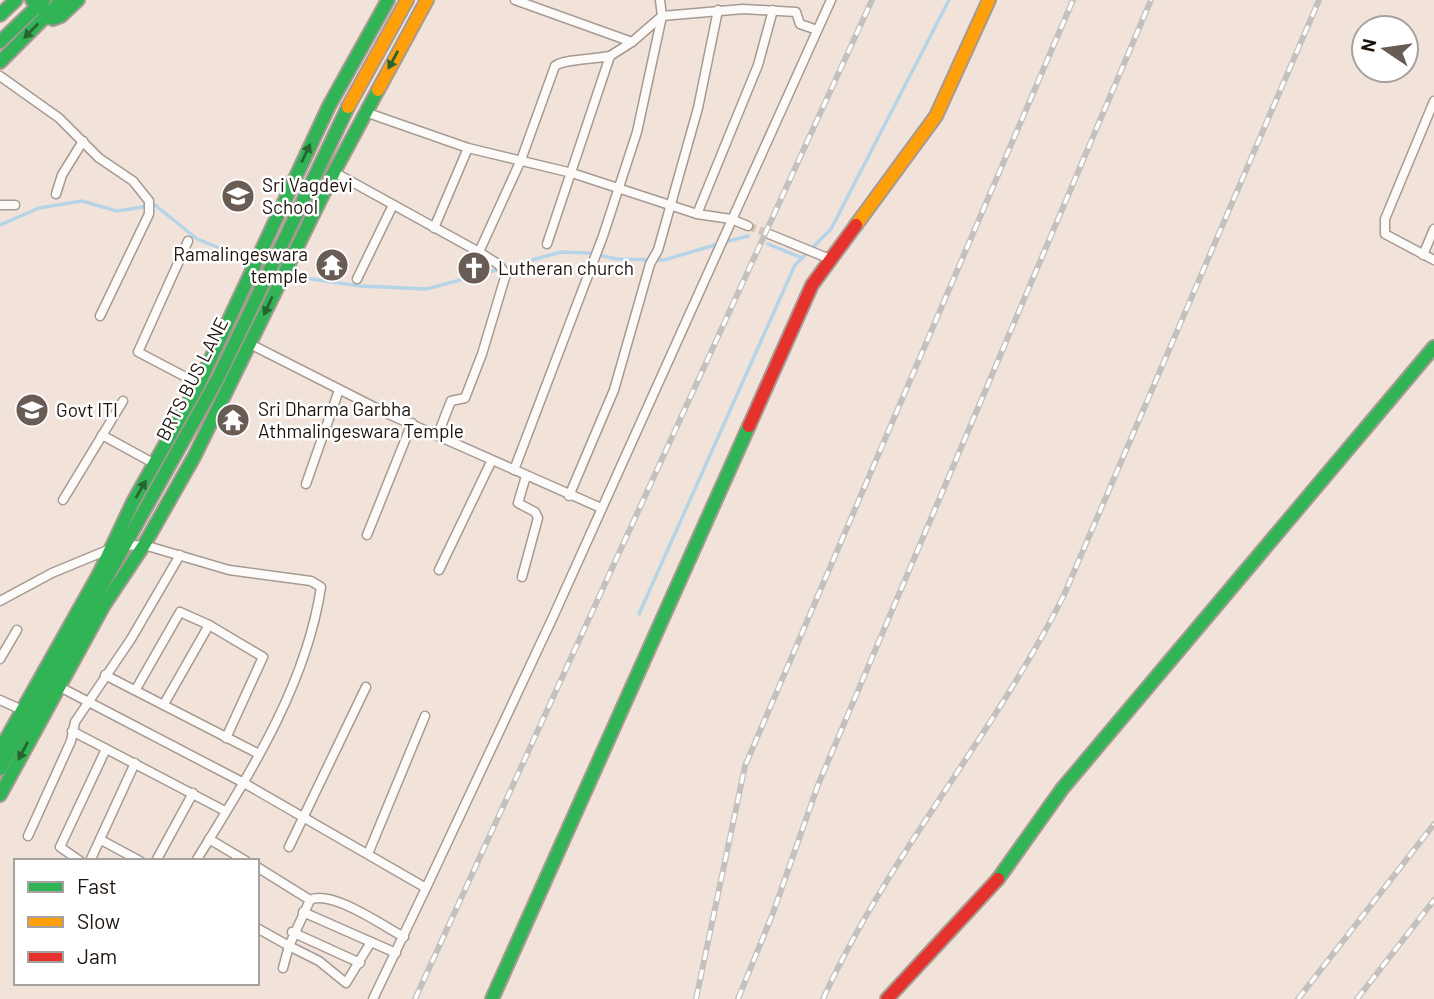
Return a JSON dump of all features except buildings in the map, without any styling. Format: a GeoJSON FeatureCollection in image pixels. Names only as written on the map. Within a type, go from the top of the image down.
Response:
{"type":"FeatureCollection","features":[{"type":"Feature","properties":{"kind":"main road"},"geometry":{"type":"LineString","coordinates":[[0,15],[16,0]]}},
{"type":"Feature","properties":{"kind":"main road"},"geometry":{"type":"LineString","coordinates":[[0,42],[41,5],[62,0]]}},
{"type":"Feature","properties":{"kind":"main road"},"geometry":{"type":"LineString","coordinates":[[41,5],[57,18],[78,0]]}},
{"type":"Feature","properties":{"kind":"main road"},"geometry":{"type":"LineString","coordinates":[[0,750],[99,574],[109,549],[199,384],[329,106],[388,0]]}},
{"type":"Feature","properties":{"kind":"main road","name":"BRTS BUS LANE"},"geometry":{"type":"LineString","coordinates":[[0,769],[218,377],[327,146],[407,0]]}},
{"type":"Feature","properties":{"kind":"main road"},"geometry":{"type":"LineString","coordinates":[[0,795],[58,686],[104,605],[144,545],[218,411],[334,172],[427,0]]}},
{"type":"Feature","properties":{"kind":"main road"},"geometry":{"type":"LineString","coordinates":[[492,999],[812,285],[936,116],[989,0]]}},
{"type":"Feature","properties":{"kind":"main road"},"geometry":{"type":"LineString","coordinates":[[0,62],[41,5]]}},
{"type":"Feature","properties":{"kind":"main road"},"geometry":{"type":"LineString","coordinates":[[887,999],[992,885],[1062,789],[1434,347]]}},
{"type":"Feature","properties":{"kind":"street"},"geometry":{"type":"LineString","coordinates":[[515,0],[632,42]]}},
{"type":"Feature","properties":{"kind":"street"},"geometry":{"type":"LineString","coordinates":[[514,470],[597,250],[637,132],[662,16],[660,0]]}},
{"type":"Feature","properties":{"kind":"street"},"geometry":{"type":"LineString","coordinates":[[373,999],[601,508],[831,0]]}},
{"type":"Feature","properties":{"kind":"street"},"geometry":{"type":"LineString","coordinates":[[569,496],[614,390],[650,264],[656,255],[698,108],[718,10]]}},
{"type":"Feature","properties":{"kind":"street"},"geometry":{"type":"LineString","coordinates":[[479,252],[521,160],[558,62],[610,56],[632,42],[662,16],[718,10],[796,12],[800,24],[817,30]]}},
{"type":"Feature","properties":{"kind":"street"},"geometry":{"type":"LineString","coordinates":[[697,214],[758,65],[773,10]]}},
{"type":"Feature","properties":{"kind":"street"},"geometry":{"type":"LineString","coordinates":[[547,244],[610,56]]}},
{"type":"Feature","properties":{"kind":"street"},"geometry":{"type":"LineString","coordinates":[[0,76],[59,118],[99,158],[133,181],[149,205],[100,316]]}},
{"type":"Feature","properties":{"kind":"street"},"geometry":{"type":"LineString","coordinates":[[1434,101],[1385,219],[1385,234],[1434,260]]}},
{"type":"Feature","properties":{"kind":"street"},"geometry":{"type":"LineString","coordinates":[[365,112],[468,148],[572,173],[697,214],[731,219],[748,226]]}},
{"type":"Feature","properties":{"kind":"street"},"geometry":{"type":"LineString","coordinates":[[56,194],[62,175],[83,141]]}},
{"type":"Feature","properties":{"kind":"street"},"geometry":{"type":"LineString","coordinates":[[434,228],[468,148]]}},
{"type":"Feature","properties":{"kind":"street"},"geometry":{"type":"LineString","coordinates":[[334,172],[479,252],[498,264],[506,274],[482,354],[465,398],[451,401],[438,434]]}},
{"type":"Feature","properties":{"kind":"street"},"geometry":{"type":"LineString","coordinates":[[0,205],[15,205]]}},
{"type":"Feature","properties":{"kind":"street"},"geometry":{"type":"LineString","coordinates":[[357,279],[393,205]]}},
{"type":"Feature","properties":{"kind":"street"},"geometry":{"type":"LineString","coordinates":[[1423,255],[1434,229]]}},
{"type":"Feature","properties":{"kind":"street"},"geometry":{"type":"LineString","coordinates":[[769,234],[830,259]]}},
{"type":"Feature","properties":{"kind":"street"},"geometry":{"type":"LineString","coordinates":[[188,241],[138,352],[199,384]]}},
{"type":"Feature","properties":{"kind":"street"},"geometry":{"type":"LineString","coordinates":[[250,344],[339,390],[438,434],[491,462],[601,508]]}},
{"type":"Feature","properties":{"kind":"street"},"geometry":{"type":"LineString","coordinates":[[306,484],[339,390]]}},
{"type":"Feature","properties":{"kind":"street"},"geometry":{"type":"LineString","coordinates":[[63,500],[123,401]]}},
{"type":"Feature","properties":{"kind":"street"},"geometry":{"type":"LineString","coordinates":[[366,536],[412,423]]}},
{"type":"Feature","properties":{"kind":"street"},"geometry":{"type":"LineString","coordinates":[[102,435],[155,464]]}},
{"type":"Feature","properties":{"kind":"street"},"geometry":{"type":"LineString","coordinates":[[439,570],[491,462]]}},
{"type":"Feature","properties":{"kind":"street"},"geometry":{"type":"LineString","coordinates":[[522,578],[538,518],[535,512],[518,503],[526,476]]}},
{"type":"Feature","properties":{"kind":"street"},"geometry":{"type":"LineString","coordinates":[[0,601],[52,573],[109,549],[144,545],[229,570],[311,581],[321,587],[316,623],[288,699],[244,783],[197,859]]}},
{"type":"Feature","properties":{"kind":"street"},"geometry":{"type":"LineString","coordinates":[[28,836],[88,699],[131,639],[180,555]]}},
{"type":"Feature","properties":{"kind":"street"},"geometry":{"type":"LineString","coordinates":[[136,689],[178,614],[183,612],[209,625],[263,657],[226,737]]}},
{"type":"Feature","properties":{"kind":"street"},"geometry":{"type":"LineString","coordinates":[[164,704],[209,625]]}},
{"type":"Feature","properties":{"kind":"street"},"geometry":{"type":"LineString","coordinates":[[0,659],[17,629]]}},
{"type":"Feature","properties":{"kind":"street"},"geometry":{"type":"LineString","coordinates":[[105,675],[259,754]]}},
{"type":"Feature","properties":{"kind":"street"},"geometry":{"type":"LineString","coordinates":[[58,686],[88,699],[244,783],[426,888]]}},
{"type":"Feature","properties":{"kind":"street"},"geometry":{"type":"LineString","coordinates":[[289,847],[366,687]]}},
{"type":"Feature","properties":{"kind":"street"},"geometry":{"type":"LineString","coordinates":[[0,700],[23,710]]}},
{"type":"Feature","properties":{"kind":"street"},"geometry":{"type":"LineString","coordinates":[[368,854],[425,716]]}},
{"type":"Feature","properties":{"kind":"street"},"geometry":{"type":"LineString","coordinates":[[72,731],[225,811]]}},
{"type":"Feature","properties":{"kind":"street"},"geometry":{"type":"LineString","coordinates":[[76,859],[60,848],[106,749]]}},
{"type":"Feature","properties":{"kind":"street"},"geometry":{"type":"LineString","coordinates":[[91,859],[135,764]]}},
{"type":"Feature","properties":{"kind":"street"},"geometry":{"type":"LineString","coordinates":[[157,859],[193,793]]}},
{"type":"Feature","properties":{"kind":"street"},"geometry":{"type":"LineString","coordinates":[[209,839],[243,859]]}},
{"type":"Feature","properties":{"kind":"street"},"geometry":{"type":"LineString","coordinates":[[101,840],[136,859]]}},
{"type":"Feature","properties":{"kind":"street"},"geometry":{"type":"LineString","coordinates":[[259,868],[310,900]]}},
{"type":"Feature","properties":{"kind":"street"},"geometry":{"type":"LineString","coordinates":[[283,968],[292,932],[310,900],[320,896],[335,900],[404,937]]}},
{"type":"Feature","properties":{"kind":"street"},"geometry":{"type":"LineString","coordinates":[[303,912],[396,953]]}},
{"type":"Feature","properties":{"kind":"street"},"geometry":{"type":"LineString","coordinates":[[259,929],[319,961],[346,984],[371,942]]}},
{"type":"Feature","properties":{"kind":"street"},"geometry":{"type":"LineString","coordinates":[[292,932],[360,962]]}},
{"type":"Feature","properties":{"kind":"waterway"},"geometry":{"type":"LineString","coordinates":[[639,614],[795,265],[831,229],[949,0]]}},
{"type":"Feature","properties":{"kind":"waterway"},"geometry":{"type":"LineString","coordinates":[[0,225],[39,208],[82,201],[117,211],[155,205],[197,239],[237,255]]}},
{"type":"Feature","properties":{"kind":"waterway"},"geometry":{"type":"LineString","coordinates":[[725,242],[748,236]]}},
{"type":"Feature","properties":{"kind":"waterway"},"geometry":{"type":"LineString","coordinates":[[298,277],[360,286],[427,289],[561,252],[588,253],[617,259],[664,260],[718,244]]}},
{"type":"Feature","properties":{"kind":"waterway"},"geometry":{"type":"LineString","coordinates":[[768,244],[802,258]]}},
{"type":"Feature","properties":{"kind":"tunnel"},"geometry":{"type":"LineString","coordinates":[[748,226],[769,234]]}},
{"type":"Feature","properties":{"kind":"railway"},"geometry":{"type":"LineString","coordinates":[[415,999],[872,0]]}},
{"type":"Feature","properties":{"kind":"railway"},"geometry":{"type":"LineString","coordinates":[[696,999],[745,766],[1073,0]]}},
{"type":"Feature","properties":{"kind":"railway"},"geometry":{"type":"LineString","coordinates":[[738,999],[773,913],[818,785],[1151,0]]}},
{"type":"Feature","properties":{"kind":"railway"},"geometry":{"type":"LineString","coordinates":[[823,999],[878,895],[1006,697],[1064,595],[1319,0]]}},
{"type":"Feature","properties":{"kind":"railway"},"geometry":{"type":"LineString","coordinates":[[1298,999],[1434,824]]}},
{"type":"Feature","properties":{"kind":"railway"},"geometry":{"type":"LineString","coordinates":[[1357,999],[1434,900]]}},
{"type":"Feature","properties":{"kind":"traffic: fast"},"geometry":{"type":"LineString","coordinates":[[0,15],[16,0]]}},
{"type":"Feature","properties":{"kind":"traffic: fast"},"geometry":{"type":"LineString","coordinates":[[32,0],[53,19],[61,16],[78,0]]}},
{"type":"Feature","properties":{"kind":"traffic: fast"},"geometry":{"type":"LineString","coordinates":[[0,42],[44,0]]}},
{"type":"Feature","properties":{"kind":"traffic: fast"},"geometry":{"type":"LineString","coordinates":[[0,62],[62,0]]}},
{"type":"Feature","properties":{"kind":"traffic: fast"},"geometry":{"type":"LineString","coordinates":[[0,750],[99,574],[133,502],[199,384],[329,106],[388,0]]}},
{"type":"Feature","properties":{"kind":"traffic: fast"},"geometry":{"type":"LineString","coordinates":[[0,795],[104,605],[144,545],[194,457],[334,172],[378,90]]}},
{"type":"Feature","properties":{"kind":"traffic: fast"},"geometry":{"type":"LineString","coordinates":[[0,769],[218,378],[348,107]]}},
{"type":"Feature","properties":{"kind":"traffic: fast"},"geometry":{"type":"LineString","coordinates":[[998,879],[1062,789],[1434,347]]}},
{"type":"Feature","properties":{"kind":"traffic: fast"},"geometry":{"type":"LineString","coordinates":[[492,999],[749,426]]}},
{"type":"Feature","properties":{"kind":"traffic: slow"},"geometry":{"type":"LineString","coordinates":[[348,107],[407,0]]}},
{"type":"Feature","properties":{"kind":"traffic: slow"},"geometry":{"type":"LineString","coordinates":[[378,90],[427,0]]}},
{"type":"Feature","properties":{"kind":"traffic: slow"},"geometry":{"type":"LineString","coordinates":[[856,225],[936,116],[989,0]]}},
{"type":"Feature","properties":{"kind":"traffic: jam"},"geometry":{"type":"LineString","coordinates":[[749,426],[812,285],[856,225]]}},
{"type":"Feature","properties":{"kind":"traffic: jam"},"geometry":{"type":"LineString","coordinates":[[887,999],[998,879]]}},
{"type":"Feature","properties":{"kind":"place","name":"Sri Vagdevi School"},"geometry":{"type":"Point","coordinates":[238,196]}},
{"type":"Feature","properties":{"kind":"place","name":"Ramalingeswara temple"},"geometry":{"type":"Point","coordinates":[332,265]}},
{"type":"Feature","properties":{"kind":"place","name":"Lutheran church"},"geometry":{"type":"Point","coordinates":[474,268]}},
{"type":"Feature","properties":{"kind":"place","name":"Govt ITI"},"geometry":{"type":"Point","coordinates":[32,410]}},
{"type":"Feature","properties":{"kind":"place","name":"Sri Dharma Garbha Athmalingeswara Temple"},"geometry":{"type":"Point","coordinates":[233,420]}}]}
